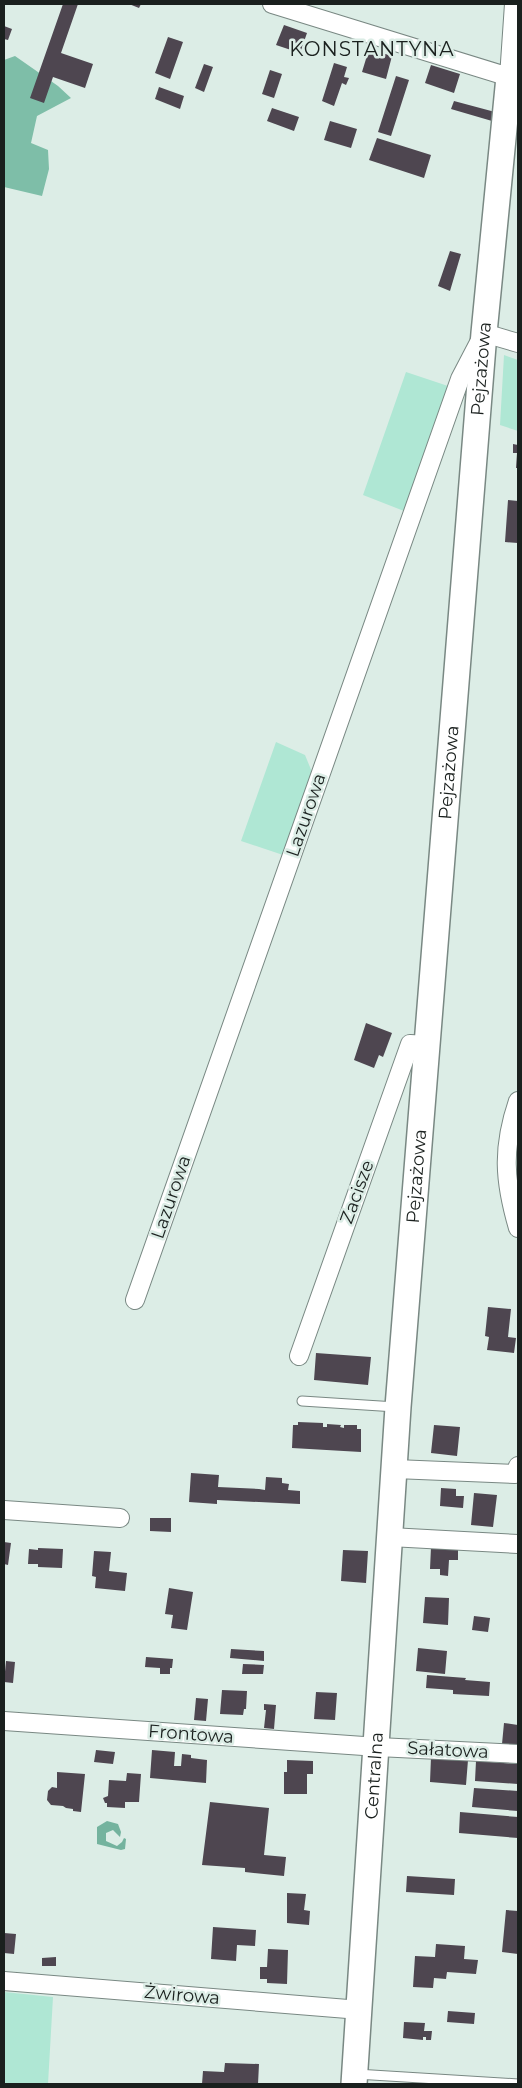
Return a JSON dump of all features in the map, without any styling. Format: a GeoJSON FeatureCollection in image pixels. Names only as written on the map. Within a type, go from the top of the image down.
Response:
{"type":"FeatureCollection","features":[{"type":"Feature","properties":{"kind":"street"},"geometry":{"type":"LineString","coordinates":[[272,4],[514,78],[514,4]]}},
{"type":"Feature","properties":{"kind":"street","name":"Pejzażowa"},"geometry":{"type":"LineString","coordinates":[[395,1469],[398,1407],[484,333],[514,78]]}},
{"type":"Feature","properties":{"kind":"street"},"geometry":{"type":"LineString","coordinates":[[484,333],[518,343]]}},
{"type":"Feature","properties":{"kind":"street","name":"Lazurowa"},"geometry":{"type":"LineString","coordinates":[[135,1300],[457,388],[484,333]]}},
{"type":"Feature","properties":{"kind":"street","name":"Zacisze"},"geometry":{"type":"LineString","coordinates":[[299,1356],[410,1044],[427,1045]]}},
{"type":"Feature","properties":{"kind":"street"},"geometry":{"type":"LineString","coordinates":[[518,1101],[506,1150],[506,1174],[510,1199],[518,1228]]}},
{"type":"Feature","properties":{"kind":"street"},"geometry":{"type":"LineString","coordinates":[[395,1469],[515,1474],[518,1466]]}},
{"type":"Feature","properties":{"kind":"street","name":"Centralna"},"geometry":{"type":"LineString","coordinates":[[355,2079],[395,1469]]}},
{"type":"Feature","properties":{"kind":"street"},"geometry":{"type":"LineString","coordinates":[[4,1510],[120,1518]]}},
{"type":"Feature","properties":{"kind":"street"},"geometry":{"type":"LineString","coordinates":[[390,1537],[518,1544]]}},
{"type":"Feature","properties":{"kind":"street","name":"Frontowa"},"geometry":{"type":"LineString","coordinates":[[4,1721],[378,1747]]}},
{"type":"Feature","properties":{"kind":"street","name":"Sałatowa"},"geometry":{"type":"LineString","coordinates":[[378,1747],[518,1754]]}},
{"type":"Feature","properties":{"kind":"street","name":"Żwirowa"},"geometry":{"type":"LineString","coordinates":[[4,1981],[360,2010]]}},
{"type":"Feature","properties":{"kind":"lane"},"geometry":{"type":"LineString","coordinates":[[302,1401],[398,1407]]}},
{"type":"Feature","properties":{"kind":"lane"},"geometry":{"type":"LineString","coordinates":[[355,2079],[518,2084]]}},
{"type":"Feature","properties":{"kind":"shaded area"},"geometry":{"type":"Polygon","coordinates":[[[15,56],[58,86],[71,98],[37,116],[31,143],[48,150],[49,169],[42,196],[4,187],[4,60],[15,56]]]}},
{"type":"Feature","properties":{"kind":"shaded area"},"geometry":{"type":"Polygon","coordinates":[[[504,355],[518,360],[518,431],[500,425],[504,355]]]}},
{"type":"Feature","properties":{"kind":"shaded area"},"geometry":{"type":"Polygon","coordinates":[[[406,372],[448,386],[404,511],[363,495],[406,372]]]}},
{"type":"Feature","properties":{"kind":"shaded area"},"geometry":{"type":"Polygon","coordinates":[[[276,742],[305,755],[312,772],[283,855],[241,841],[276,742]]]}},
{"type":"Feature","properties":{"kind":"shaded area"},"geometry":{"type":"Polygon","coordinates":[[[107,1821],[118,1824],[121,1832],[120,1837],[113,1830],[106,1833],[106,1841],[117,1846],[124,1838],[126,1839],[125,1849],[121,1850],[97,1844],[97,1827],[107,1821]]]}},
{"type":"Feature","properties":{"kind":"shaded area"},"geometry":{"type":"Polygon","coordinates":[[[4,1992],[53,1997],[48,2084],[4,2084],[4,1992]]]}},
{"type":"Feature","properties":{"kind":"building"},"geometry":{"type":"Polygon","coordinates":[[[63,4],[78,4],[61,53],[93,64],[85,88],[53,77],[44,103],[30,98],[63,4]]]}},
{"type":"Feature","properties":{"kind":"building"},"geometry":{"type":"Polygon","coordinates":[[[129,4],[141,4],[139,8],[129,4]]]}},
{"type":"Feature","properties":{"kind":"building"},"geometry":{"type":"Polygon","coordinates":[[[284,25],[307,33],[300,53],[276,45],[284,25]]]}},
{"type":"Feature","properties":{"kind":"building"},"geometry":{"type":"Polygon","coordinates":[[[4,26],[12,29],[8,40],[4,39],[4,26]]]}},
{"type":"Feature","properties":{"kind":"building"},"geometry":{"type":"Polygon","coordinates":[[[168,37],[183,42],[170,79],[155,73],[168,37]]]}},
{"type":"Feature","properties":{"kind":"building"},"geometry":{"type":"Polygon","coordinates":[[[369,49],[392,56],[386,79],[362,72],[369,49]]]}},
{"type":"Feature","properties":{"kind":"building"},"geometry":{"type":"Polygon","coordinates":[[[334,63],[347,67],[344,77],[349,78],[346,85],[342,83],[334,106],[322,101],[334,63]]]}},
{"type":"Feature","properties":{"kind":"building"},"geometry":{"type":"Polygon","coordinates":[[[204,64],[213,67],[204,92],[195,88],[204,64]]]}},
{"type":"Feature","properties":{"kind":"building"},"geometry":{"type":"Polygon","coordinates":[[[431,65],[460,74],[454,93],[425,83],[431,65]]]}},
{"type":"Feature","properties":{"kind":"building"},"geometry":{"type":"Polygon","coordinates":[[[270,70],[282,74],[274,98],[262,94],[270,70]]]}},
{"type":"Feature","properties":{"kind":"building"},"geometry":{"type":"Polygon","coordinates":[[[396,76],[409,80],[391,136],[378,132],[396,76]]]}},
{"type":"Feature","properties":{"kind":"building"},"geometry":{"type":"Polygon","coordinates":[[[159,87],[184,96],[180,109],[155,99],[159,87]]]}},
{"type":"Feature","properties":{"kind":"building"},"geometry":{"type":"Polygon","coordinates":[[[454,101],[495,112],[492,121],[451,109],[454,101]]]}},
{"type":"Feature","properties":{"kind":"building"},"geometry":{"type":"Polygon","coordinates":[[[272,108],[299,117],[294,131],[267,121],[272,108]]]}},
{"type":"Feature","properties":{"kind":"building"},"geometry":{"type":"Polygon","coordinates":[[[330,121],[357,129],[351,148],[324,140],[330,121]]]}},
{"type":"Feature","properties":{"kind":"building"},"geometry":{"type":"Polygon","coordinates":[[[377,138],[431,155],[424,178],[369,160],[377,138]]]}},
{"type":"Feature","properties":{"kind":"building"},"geometry":{"type":"Polygon","coordinates":[[[450,251],[461,254],[450,291],[438,286],[450,251]]]}},
{"type":"Feature","properties":{"kind":"building"},"geometry":{"type":"Polygon","coordinates":[[[513,444],[518,445],[518,468],[516,468],[517,453],[513,453],[513,444]]]}},
{"type":"Feature","properties":{"kind":"building"},"geometry":{"type":"Polygon","coordinates":[[[508,500],[518,501],[518,543],[505,542],[508,500]]]}},
{"type":"Feature","properties":{"kind":"building"},"geometry":{"type":"Polygon","coordinates":[[[366,1023],[392,1033],[383,1057],[379,1055],[374,1068],[354,1060],[366,1023]]]}},
{"type":"Feature","properties":{"kind":"building"},"geometry":{"type":"Polygon","coordinates":[[[488,1307],[511,1309],[508,1337],[516,1338],[514,1353],[487,1350],[489,1337],[485,1336],[488,1307]]]}},
{"type":"Feature","properties":{"kind":"building"},"geometry":{"type":"Polygon","coordinates":[[[316,1353],[371,1357],[368,1385],[314,1380],[316,1353]]]}},
{"type":"Feature","properties":{"kind":"building"},"geometry":{"type":"Polygon","coordinates":[[[298,1422],[323,1423],[323,1427],[327,1427],[327,1424],[341,1425],[340,1427],[344,1428],[344,1425],[357,1425],[357,1429],[361,1429],[361,1452],[292,1448],[293,1425],[298,1425],[298,1422]]]}},
{"type":"Feature","properties":{"kind":"building"},"geometry":{"type":"Polygon","coordinates":[[[434,1425],[460,1427],[457,1456],[431,1453],[434,1425]]]}},
{"type":"Feature","properties":{"kind":"building"},"geometry":{"type":"Polygon","coordinates":[[[191,1473],[219,1475],[218,1487],[265,1490],[266,1477],[282,1478],[282,1483],[289,1484],[288,1490],[300,1491],[300,1504],[217,1500],[217,1504],[189,1502],[191,1473]]]}},
{"type":"Feature","properties":{"kind":"building"},"geometry":{"type":"Polygon","coordinates":[[[441,1488],[456,1489],[456,1496],[464,1496],[463,1508],[440,1506],[441,1488]]]}},
{"type":"Feature","properties":{"kind":"building"},"geometry":{"type":"Polygon","coordinates":[[[474,1493],[497,1495],[493,1527],[471,1525],[474,1493]]]}},
{"type":"Feature","properties":{"kind":"building"},"geometry":{"type":"Polygon","coordinates":[[[150,1518],[171,1518],[171,1532],[150,1531],[150,1518]]]}},
{"type":"Feature","properties":{"kind":"building"},"geometry":{"type":"Polygon","coordinates":[[[4,1542],[11,1543],[8,1565],[4,1564],[4,1542]]]}},
{"type":"Feature","properties":{"kind":"building"},"geometry":{"type":"Polygon","coordinates":[[[431,1547],[458,1548],[458,1560],[449,1560],[448,1576],[440,1575],[440,1569],[430,1569],[431,1547]]]}},
{"type":"Feature","properties":{"kind":"building"},"geometry":{"type":"Polygon","coordinates":[[[38,1548],[63,1549],[62,1568],[38,1567],[38,1564],[28,1564],[29,1549],[38,1550],[38,1548]]]}},
{"type":"Feature","properties":{"kind":"building"},"geometry":{"type":"Polygon","coordinates":[[[343,1550],[368,1551],[366,1583],[341,1581],[343,1550]]]}},
{"type":"Feature","properties":{"kind":"building"},"geometry":{"type":"Polygon","coordinates":[[[94,1551],[111,1552],[109,1571],[127,1573],[125,1591],[95,1588],[96,1577],[92,1576],[94,1551]]]}},
{"type":"Feature","properties":{"kind":"building"},"geometry":{"type":"Polygon","coordinates":[[[169,1588],[193,1592],[187,1630],[171,1628],[173,1615],[165,1614],[169,1588]]]}},
{"type":"Feature","properties":{"kind":"building"},"geometry":{"type":"Polygon","coordinates":[[[425,1597],[449,1598],[448,1625],[423,1623],[425,1597]]]}},
{"type":"Feature","properties":{"kind":"building"},"geometry":{"type":"Polygon","coordinates":[[[474,1616],[490,1618],[488,1632],[472,1630],[474,1616]]]}},
{"type":"Feature","properties":{"kind":"building"},"geometry":{"type":"Polygon","coordinates":[[[418,1648],[447,1651],[445,1674],[416,1671],[418,1648]]]}},
{"type":"Feature","properties":{"kind":"building"},"geometry":{"type":"Polygon","coordinates":[[[231,1649],[264,1651],[264,1661],[230,1658],[231,1649]]]}},
{"type":"Feature","properties":{"kind":"building"},"geometry":{"type":"Polygon","coordinates":[[[146,1657],[173,1659],[170,1674],[160,1674],[160,1668],[145,1667],[146,1657]]]}},
{"type":"Feature","properties":{"kind":"building"},"geometry":{"type":"Polygon","coordinates":[[[6,1661],[15,1662],[13,1683],[4,1682],[6,1661]]]}},
{"type":"Feature","properties":{"kind":"building"},"geometry":{"type":"Polygon","coordinates":[[[243,1664],[264,1665],[263,1674],[242,1674],[243,1664]]]}},
{"type":"Feature","properties":{"kind":"building"},"geometry":{"type":"Polygon","coordinates":[[[427,1675],[490,1682],[489,1696],[453,1694],[453,1690],[426,1688],[427,1675]]]}},
{"type":"Feature","properties":{"kind":"building"},"geometry":{"type":"Polygon","coordinates":[[[222,1690],[247,1691],[246,1709],[244,1709],[243,1715],[220,1714],[222,1690]]]}},
{"type":"Feature","properties":{"kind":"building"},"geometry":{"type":"Polygon","coordinates":[[[316,1692],[337,1693],[335,1720],[314,1719],[316,1692]]]}},
{"type":"Feature","properties":{"kind":"building"},"geometry":{"type":"Polygon","coordinates":[[[196,1698],[208,1699],[206,1721],[194,1720],[196,1698]]]}},
{"type":"Feature","properties":{"kind":"building"},"geometry":{"type":"Polygon","coordinates":[[[264,1704],[276,1705],[274,1729],[264,1728],[266,1710],[264,1710],[264,1704]]]}},
{"type":"Feature","properties":{"kind":"building"},"geometry":{"type":"Polygon","coordinates":[[[504,1723],[518,1725],[518,1745],[502,1744],[504,1723]]]}},
{"type":"Feature","properties":{"kind":"building"},"geometry":{"type":"Polygon","coordinates":[[[96,1750],[115,1752],[113,1764],[94,1762],[96,1750]]]}},
{"type":"Feature","properties":{"kind":"building"},"geometry":{"type":"Polygon","coordinates":[[[152,1750],[175,1752],[174,1766],[181,1766],[182,1754],[191,1755],[191,1758],[207,1760],[206,1783],[150,1778],[152,1750]]]}},
{"type":"Feature","properties":{"kind":"building"},"geometry":{"type":"Polygon","coordinates":[[[431,1757],[468,1760],[466,1785],[430,1782],[431,1757]]]}},
{"type":"Feature","properties":{"kind":"building"},"geometry":{"type":"Polygon","coordinates":[[[287,1760],[313,1761],[313,1774],[307,1774],[307,1794],[284,1794],[284,1772],[287,1772],[287,1760]]]}},
{"type":"Feature","properties":{"kind":"building"},"geometry":{"type":"Polygon","coordinates":[[[476,1761],[518,1764],[518,1784],[475,1781],[476,1761]]]}},
{"type":"Feature","properties":{"kind":"building"},"geometry":{"type":"Polygon","coordinates":[[[57,1772],[85,1774],[81,1812],[73,1811],[73,1809],[63,1806],[51,1805],[47,1800],[48,1791],[52,1787],[57,1788],[57,1772]]]}},
{"type":"Feature","properties":{"kind":"building"},"geometry":{"type":"Polygon","coordinates":[[[127,1773],[141,1774],[139,1802],[125,1802],[125,1808],[107,1807],[107,1803],[105,1803],[103,1798],[108,1796],[109,1780],[126,1781],[127,1773]]]}},
{"type":"Feature","properties":{"kind":"building"},"geometry":{"type":"Polygon","coordinates":[[[474,1788],[518,1791],[518,1811],[472,1807],[474,1788]]]}},
{"type":"Feature","properties":{"kind":"building"},"geometry":{"type":"Polygon","coordinates":[[[210,1802],[269,1808],[264,1855],[286,1857],[284,1876],[245,1872],[245,1868],[202,1865],[210,1802]]]}},
{"type":"Feature","properties":{"kind":"building"},"geometry":{"type":"Polygon","coordinates":[[[460,1812],[518,1817],[518,1838],[459,1833],[460,1812]]]}},
{"type":"Feature","properties":{"kind":"building"},"geometry":{"type":"Polygon","coordinates":[[[407,1876],[455,1879],[454,1895],[406,1892],[407,1876]]]}},
{"type":"Feature","properties":{"kind":"building"},"geometry":{"type":"Polygon","coordinates":[[[287,1893],[306,1894],[304,1910],[310,1911],[309,1925],[287,1923],[287,1893]]]}},
{"type":"Feature","properties":{"kind":"building"},"geometry":{"type":"Polygon","coordinates":[[[506,1910],[518,1911],[518,1954],[502,1952],[506,1910]]]}},
{"type":"Feature","properties":{"kind":"building"},"geometry":{"type":"Polygon","coordinates":[[[213,1927],[256,1930],[255,1946],[237,1945],[236,1961],[211,1959],[213,1927]]]}},
{"type":"Feature","properties":{"kind":"building"},"geometry":{"type":"Polygon","coordinates":[[[4,1933],[16,1934],[14,1954],[4,1953],[4,1933]]]}},
{"type":"Feature","properties":{"kind":"building"},"geometry":{"type":"Polygon","coordinates":[[[436,1944],[465,1946],[464,1959],[478,1960],[476,1974],[447,1972],[446,1979],[434,1978],[433,1988],[413,1987],[415,1956],[435,1957],[436,1944]]]}},
{"type":"Feature","properties":{"kind":"building"},"geometry":{"type":"Polygon","coordinates":[[[268,1949],[288,1950],[287,1984],[267,1983],[267,1979],[260,1979],[260,1967],[267,1967],[268,1949]]]}},
{"type":"Feature","properties":{"kind":"building"},"geometry":{"type":"Polygon","coordinates":[[[56,1957],[56,1966],[42,1966],[42,1958],[56,1957]]]}},
{"type":"Feature","properties":{"kind":"building"},"geometry":{"type":"Polygon","coordinates":[[[448,2011],[475,2013],[474,2024],[447,2022],[448,2011]]]}},
{"type":"Feature","properties":{"kind":"building"},"geometry":{"type":"Polygon","coordinates":[[[404,2022],[425,2023],[424,2031],[432,2031],[431,2040],[426,2040],[426,2037],[423,2037],[423,2040],[403,2038],[404,2022]]]}},
{"type":"Feature","properties":{"kind":"building"},"geometry":{"type":"Polygon","coordinates":[[[225,2063],[259,2064],[258,2084],[202,2084],[203,2071],[224,2072],[225,2063]]]}},
{"type":"Feature","properties":{"kind":"district","name":"KONSTANTYNA"},"geometry":{"type":"Point","coordinates":[372,49]}}]}
